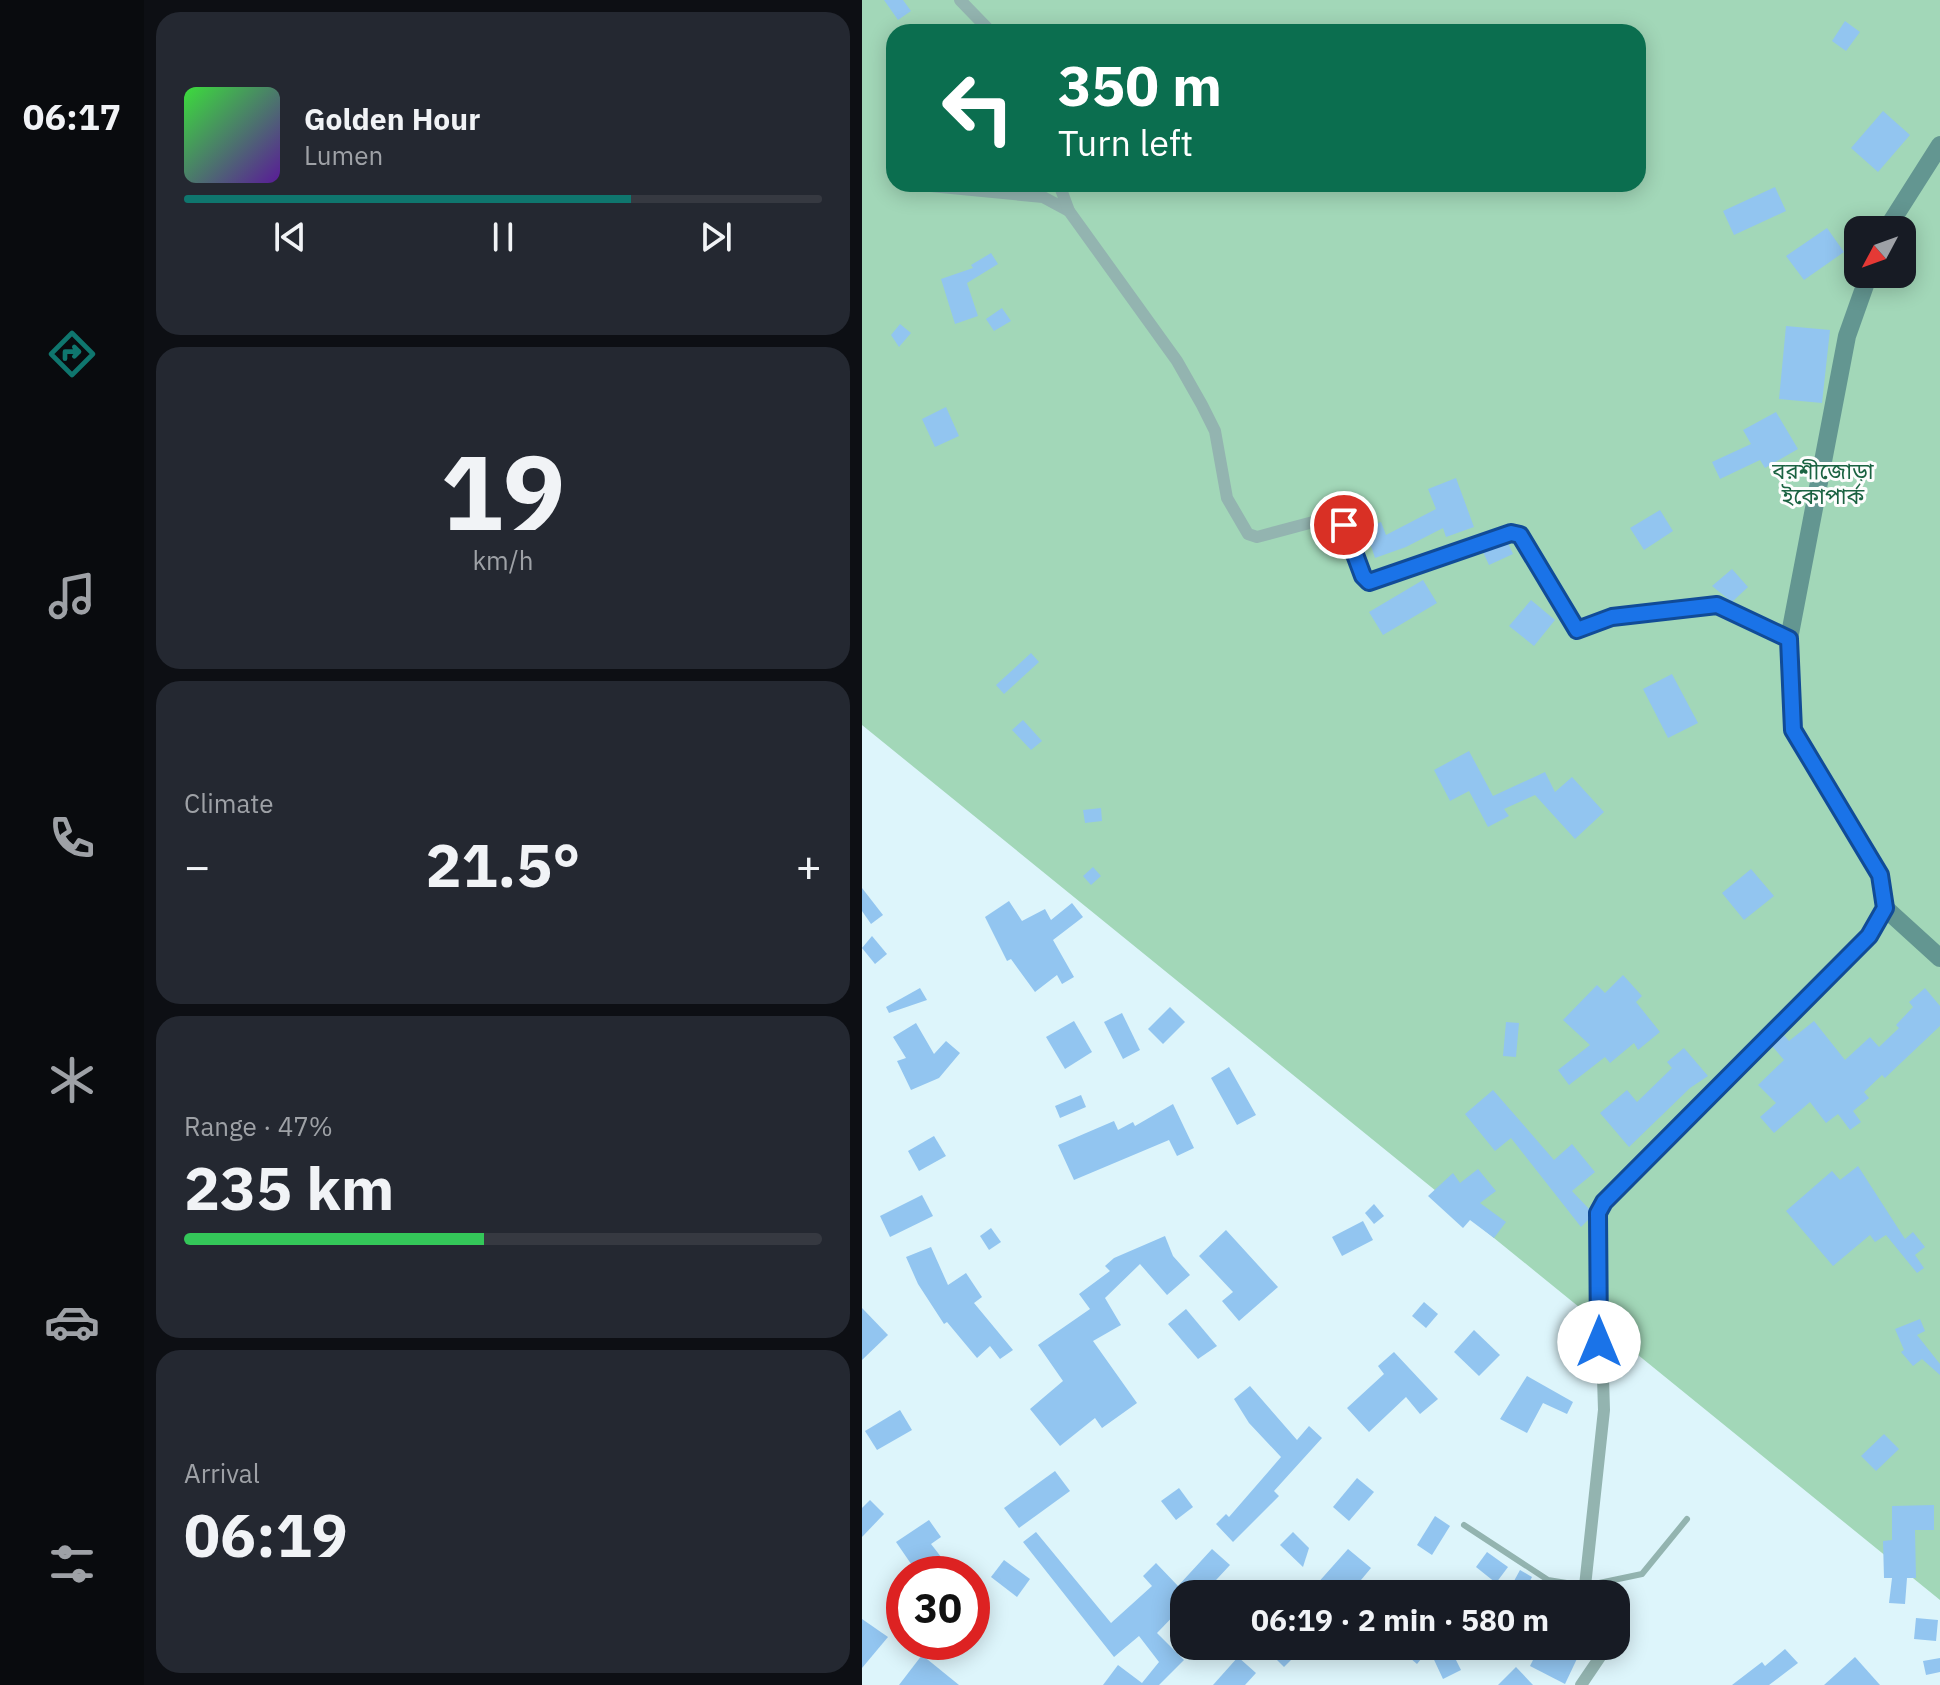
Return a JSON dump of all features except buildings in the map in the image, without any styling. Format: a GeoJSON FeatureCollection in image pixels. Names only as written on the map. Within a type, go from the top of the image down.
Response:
{"type":"FeatureCollection","features":[{"type":"Feature","properties":{"kind":"street"},"geometry":{"type":"LineString","coordinates":[[960,0],[983,24]]}},
{"type":"Feature","properties":{"kind":"street"},"geometry":{"type":"LineString","coordinates":[[1895,216],[1940,145]]}},
{"type":"Feature","properties":{"kind":"street"},"geometry":{"type":"LineString","coordinates":[[992,192],[1043,197],[1069,211]]}},
{"type":"Feature","properties":{"kind":"street"},"geometry":{"type":"LineString","coordinates":[[1062,192],[1069,211],[1177,361],[1202,405],[1215,431],[1227,498],[1248,534],[1257,537],[1332,517],[1347,530],[1363,576],[1369,582],[1511,533],[1520,535],[1577,630],[1612,617],[1717,605],[1789,639]]}},
{"type":"Feature","properties":{"kind":"street"},"geometry":{"type":"LineString","coordinates":[[1589,1580],[1604,1410],[1598,1213],[1604,1202],[1869,936],[1885,908],[1880,875],[1793,730],[1789,639],[1847,336],[1864,288]]}},
{"type":"Feature","properties":{"kind":"street"},"geometry":{"type":"LineString","coordinates":[[1885,908],[1940,958]]}},
{"type":"Feature","properties":{"kind":"street"},"geometry":{"type":"LineString","coordinates":[[1581,1685],[1597,1660]]}},
{"type":"Feature","properties":{"kind":"lane"},"geometry":{"type":"LineString","coordinates":[[1622,1580],[1642,1574],[1687,1519]]}},
{"type":"Feature","properties":{"kind":"lane"},"geometry":{"type":"LineString","coordinates":[[1464,1525],[1548,1580]]}},
{"type":"Feature","properties":{"kind":"green space","name":"বরশীজোড়া ইকোপার্ক"},"geometry":{"type":"Polygon","coordinates":[[[862,0],[1940,0],[1940,1600],[862,725],[862,0]]]}},
{"type":"Feature","properties":{"kind":"route"},"geometry":{"type":"LineString","coordinates":[[1344,525],[1363,576],[1369,582],[1511,533],[1520,535],[1577,630],[1612,617],[1691,605],[1717,605],[1789,639],[1793,730],[1880,875],[1885,908],[1869,936],[1604,1202],[1598,1213],[1599,1342]]}}]}
